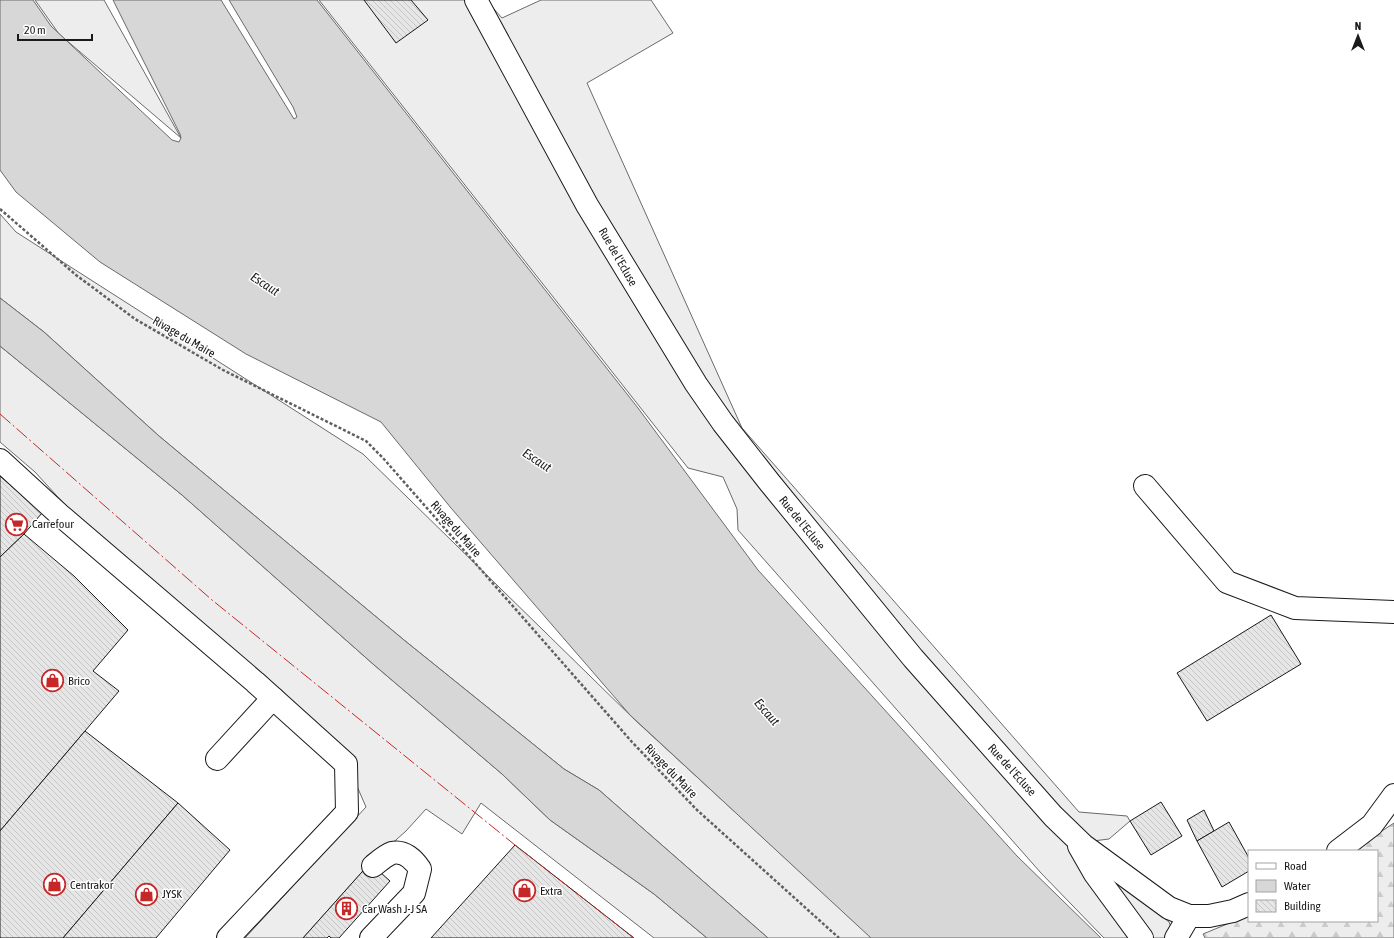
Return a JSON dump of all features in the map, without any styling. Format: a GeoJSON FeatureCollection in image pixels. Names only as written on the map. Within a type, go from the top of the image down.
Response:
{"type":"FeatureCollection","features":[{"type":"Feature","properties":{"kind":"street","name":"Rue de l'Ecluse"},"geometry":{"type":"LineString","coordinates":[[476,0],[587,205],[671,344],[723,423],[815,540],[914,658],[1021,780],[1075,838],[1169,908],[1189,916],[1208,916],[1233,911],[1248,904]]}},
{"type":"Feature","properties":{"kind":"street"},"geometry":{"type":"LineString","coordinates":[[0,460],[60,515],[273,698],[346,764],[347,812],[228,938]]}},
{"type":"Feature","properties":{"kind":"street"},"geometry":{"type":"LineString","coordinates":[[1145,486],[1227,582],[1295,608],[1394,612]]}},
{"type":"Feature","properties":{"kind":"street"},"geometry":{"type":"LineString","coordinates":[[217,759],[273,698]]}},
{"type":"Feature","properties":{"kind":"street"},"geometry":{"type":"LineString","coordinates":[[1339,850],[1372,825],[1394,795]]}},
{"type":"Feature","properties":{"kind":"street"},"geometry":{"type":"LineString","coordinates":[[1075,838],[1095,874],[1142,938]]}},
{"type":"Feature","properties":{"kind":"street"},"geometry":{"type":"LineString","coordinates":[[371,938],[414,893],[420,869],[414,859],[403,854],[392,853],[373,866]]}},
{"type":"Feature","properties":{"kind":"street"},"geometry":{"type":"LineString","coordinates":[[1176,938],[1189,916]]}},
{"type":"Feature","properties":{"kind":"path","name":"Rivage du Maire"},"geometry":{"type":"LineString","coordinates":[[0,210],[76,275],[135,319],[223,370],[366,441],[389,464],[632,742],[697,810],[839,938]]}},
{"type":"Feature","properties":{"kind":"shaded area"},"geometry":{"type":"Polygon","coordinates":[[[35,0],[104,0],[181,138],[59,34],[35,0]]]}},
{"type":"Feature","properties":{"kind":"shaded area"},"geometry":{"type":"Polygon","coordinates":[[[319,0],[486,0],[502,18],[541,0],[651,0],[673,33],[587,83],[742,428],[1079,812],[1127,816],[1130,821],[1109,839],[1077,843],[1131,938],[1104,938],[1041,873],[738,530],[737,509],[723,477],[688,468],[319,0]]]}},
{"type":"Feature","properties":{"kind":"shaded area"},"geometry":{"type":"Polygon","coordinates":[[[0,214],[16,232],[363,454],[635,720],[872,938],[768,938],[599,790],[564,769],[404,640],[159,436],[44,332],[0,298],[0,214]]]}},
{"type":"Feature","properties":{"kind":"shaded area"},"geometry":{"type":"Polygon","coordinates":[[[0,346],[182,495],[373,664],[502,774],[550,820],[654,894],[707,938],[654,938],[481,803],[462,834],[426,809],[406,831],[370,863],[303,938],[245,938],[366,807],[356,784],[89,531],[35,472],[0,442],[0,346]]]}},
{"type":"Feature","properties":{"kind":"shaded area"},"geometry":{"type":"Polygon","coordinates":[[[1112,877],[1169,922],[1171,927],[1168,938],[1149,938],[1140,929],[1112,877]]]}},
{"type":"Feature","properties":{"kind":"green space"},"geometry":{"type":"Polygon","coordinates":[[[1394,823],[1394,938],[1205,938],[1203,934],[1248,915],[1248,922],[1378,922],[1378,850],[1354,850],[1394,823]]]}},
{"type":"Feature","properties":{"kind":"water","name":"Escaut"},"geometry":{"type":"Polygon","coordinates":[[[0,0],[33,0],[51,26],[172,140],[179,142],[181,138],[180,134],[113,0],[221,0],[294,119],[297,117],[293,107],[229,0],[317,0],[638,408],[758,570],[1017,856],[1101,938],[871,938],[630,715],[451,508],[381,422],[246,354],[100,262],[16,192],[0,170],[0,0]]]}},
{"type":"Feature","properties":{"kind":"water"},"geometry":{"type":"Polygon","coordinates":[[[0,298],[44,332],[159,436],[404,640],[564,769],[599,790],[768,938],[707,938],[654,894],[550,820],[502,774],[373,664],[182,495],[0,346],[0,298]]]}},
{"type":"Feature","properties":{"kind":"building"},"geometry":{"type":"Polygon","coordinates":[[[364,0],[411,0],[428,20],[396,43],[364,0]]]}},
{"type":"Feature","properties":{"kind":"building","name":"Carrefour"},"geometry":{"type":"Polygon","coordinates":[[[0,476],[42,513],[24,534],[0,557],[0,476]]]}},
{"type":"Feature","properties":{"kind":"building","name":"Brico"},"geometry":{"type":"Polygon","coordinates":[[[24,534],[74,576],[128,630],[93,671],[119,691],[0,831],[0,557],[24,534]]]}},
{"type":"Feature","properties":{"kind":"building"},"geometry":{"type":"Polygon","coordinates":[[[1271,615],[1301,664],[1207,721],[1177,673],[1271,615]]]}},
{"type":"Feature","properties":{"kind":"building","name":"Centrakor"},"geometry":{"type":"Polygon","coordinates":[[[85,731],[178,803],[63,938],[0,938],[0,831],[85,731]]]}},
{"type":"Feature","properties":{"kind":"building"},"geometry":{"type":"Polygon","coordinates":[[[1161,802],[1182,836],[1151,855],[1130,821],[1161,802]]]}},
{"type":"Feature","properties":{"kind":"building","name":"JYSK"},"geometry":{"type":"Polygon","coordinates":[[[178,803],[230,850],[156,938],[63,938],[178,803]]]}},
{"type":"Feature","properties":{"kind":"building"},"geometry":{"type":"Polygon","coordinates":[[[1204,810],[1214,831],[1197,841],[1187,820],[1204,810]]]}},
{"type":"Feature","properties":{"kind":"building"},"geometry":{"type":"Polygon","coordinates":[[[1229,822],[1248,856],[1248,872],[1222,887],[1197,841],[1229,822]]]}},
{"type":"Feature","properties":{"kind":"building","name":"Extra"},"geometry":{"type":"Polygon","coordinates":[[[515,845],[634,938],[431,938],[515,845]]]}},
{"type":"Feature","properties":{"kind":"building","name":"Car Wash J-J SA"},"geometry":{"type":"Polygon","coordinates":[[[370,863],[390,881],[339,938],[331,938],[329,936],[327,938],[303,938],[370,863]]]}},
{"type":"Feature","properties":{"kind":"power"},"geometry":{"type":"LineString","coordinates":[[0,414],[212,600],[515,845],[634,938]]}},
{"type":"Feature","properties":{"kind":"place","name":"Carrefour"},"geometry":{"type":"Point","coordinates":[17,524]}},
{"type":"Feature","properties":{"kind":"place","name":"Brico"},"geometry":{"type":"Point","coordinates":[53,681]}},
{"type":"Feature","properties":{"kind":"place","name":"Centrakor"},"geometry":{"type":"Point","coordinates":[54,885]}},
{"type":"Feature","properties":{"kind":"place","name":"Extra"},"geometry":{"type":"Point","coordinates":[524,891]}},
{"type":"Feature","properties":{"kind":"place","name":"JYSK"},"geometry":{"type":"Point","coordinates":[147,894]}},
{"type":"Feature","properties":{"kind":"place","name":"Car Wash J-J SA"},"geometry":{"type":"Point","coordinates":[347,909]}}]}
